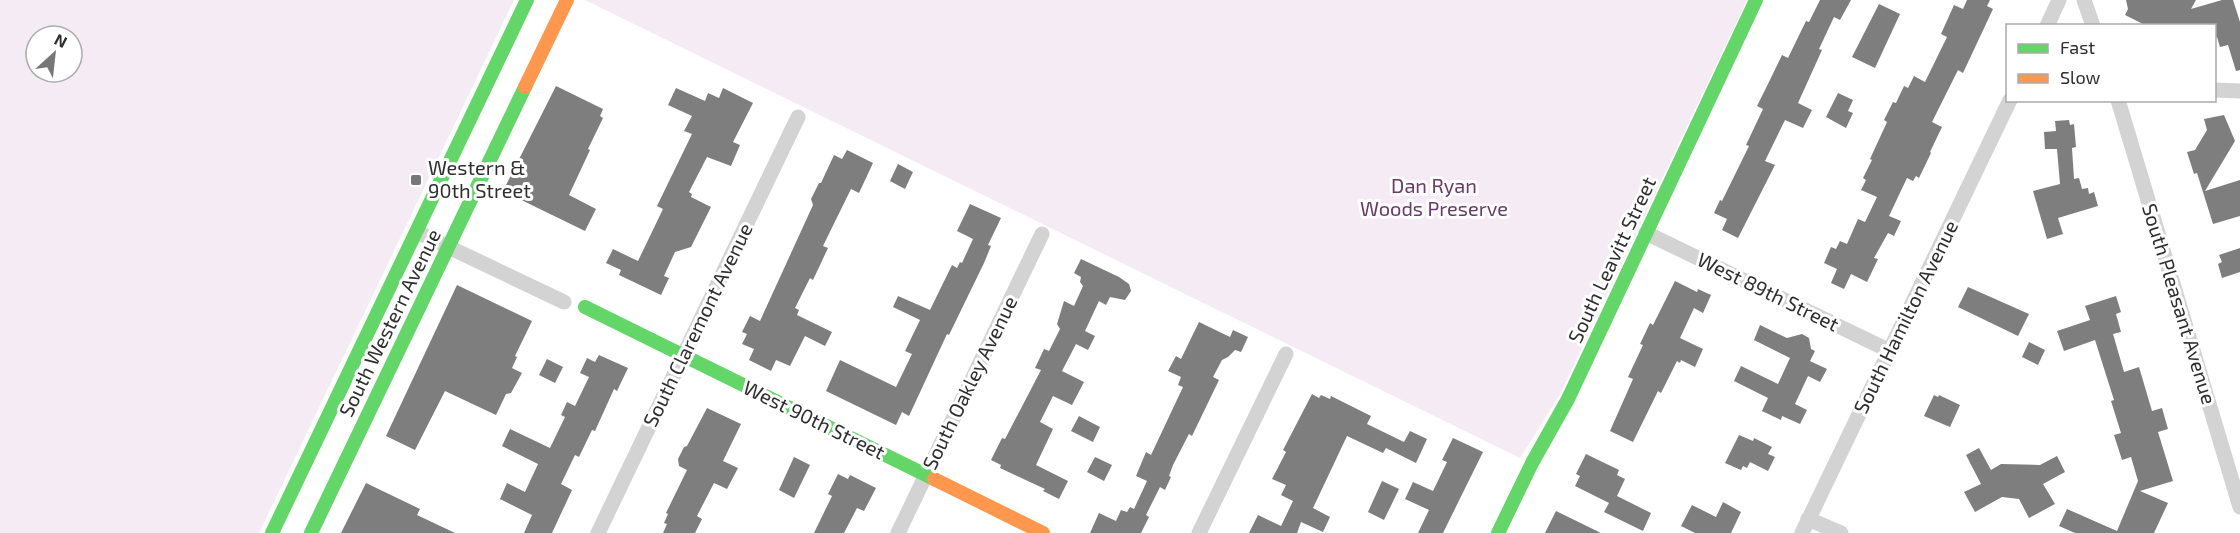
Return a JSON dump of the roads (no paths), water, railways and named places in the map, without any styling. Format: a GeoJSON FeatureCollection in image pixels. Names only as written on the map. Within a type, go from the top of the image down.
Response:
{"type":"FeatureCollection","features":[{"type":"Feature","properties":{"kind":"main road","name":"South Western Avenue"},"geometry":{"type":"LineString","coordinates":[[272,533],[527,0]]}},
{"type":"Feature","properties":{"kind":"main road","name":"South Western Avenue"},"geometry":{"type":"LineString","coordinates":[[311,533],[567,0]]}},
{"type":"Feature","properties":{"kind":"main road","name":"South Leavitt Street"},"geometry":{"type":"LineString","coordinates":[[1498,533],[1532,463],[1568,399],[1756,0]]}},
{"type":"Feature","properties":{"kind":"main road","name":"West 90th Street"},"geometry":{"type":"LineString","coordinates":[[585,307],[1043,533]]}},
{"type":"Feature","properties":{"kind":"street"},"geometry":{"type":"LineString","coordinates":[[2048,24],[2059,0]]}},
{"type":"Feature","properties":{"kind":"street"},"geometry":{"type":"LineString","coordinates":[[2084,0],[2092,24]]}},
{"type":"Feature","properties":{"kind":"street"},"geometry":{"type":"LineString","coordinates":[[2216,90],[2240,91]]}},
{"type":"Feature","properties":{"kind":"street","name":"South Hamilton Avenue"},"geometry":{"type":"LineString","coordinates":[[1805,526],[2009,102]]}},
{"type":"Feature","properties":{"kind":"street","name":"South Pleasant Avenue"},"geometry":{"type":"LineString","coordinates":[[2119,102],[2234,466],[2240,507]]}},
{"type":"Feature","properties":{"kind":"street","name":"South Claremont Avenue"},"geometry":{"type":"LineString","coordinates":[[598,533],[798,117]]}},
{"type":"Feature","properties":{"kind":"street"},"geometry":{"type":"LineString","coordinates":[[417,232],[564,302]]}},
{"type":"Feature","properties":{"kind":"street","name":"West 89th Street"},"geometry":{"type":"LineString","coordinates":[[1646,233],[1890,351]]}},
{"type":"Feature","properties":{"kind":"street","name":"South Oakley Avenue"},"geometry":{"type":"LineString","coordinates":[[898,533],[1042,234]]}},
{"type":"Feature","properties":{"kind":"street"},"geometry":{"type":"LineString","coordinates":[[1199,533],[1286,354]]}},
{"type":"Feature","properties":{"kind":"street"},"geometry":{"type":"LineString","coordinates":[[1805,526],[1841,533]]}},
{"type":"Feature","properties":{"kind":"place","name":"Western & 90th Street"},"geometry":{"type":"Point","coordinates":[416,180]}},
{"type":"Feature","properties":{"kind":"park label","name":"Dan Ryan Woods Preserve"},"geometry":{"type":"Point","coordinates":[1434,198]}}]}
